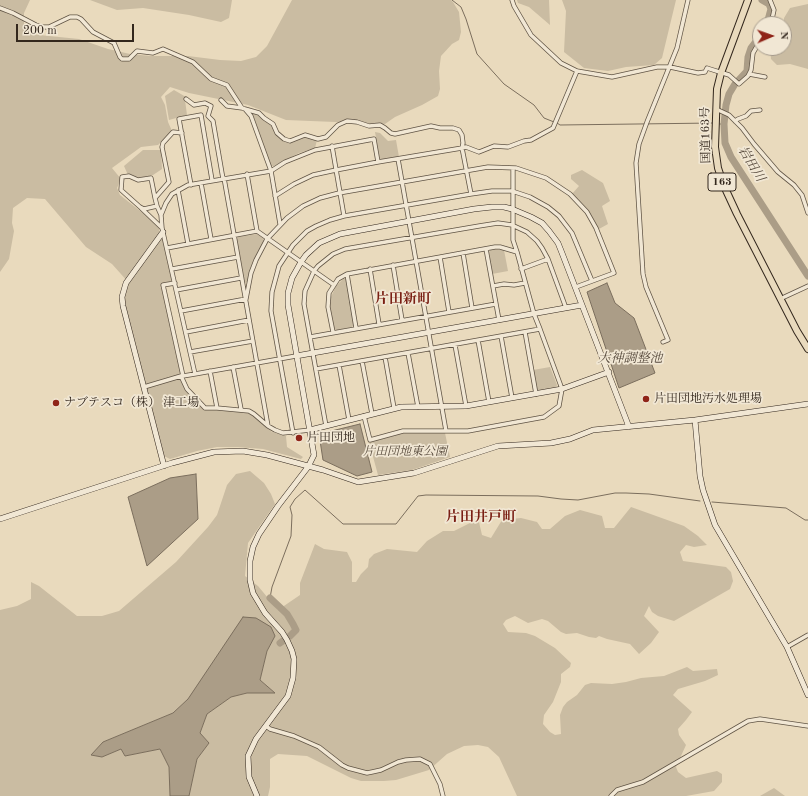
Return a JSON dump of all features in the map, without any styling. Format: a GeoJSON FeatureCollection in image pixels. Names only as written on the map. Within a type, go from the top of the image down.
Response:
{"type":"FeatureCollection","features":[{"type":"Feature","properties":{"kind":"highway","name":"国道163号"},"geometry":{"type":"LineString","coordinates":[[748,0],[721,73],[717,94],[719,110],[715,147],[720,176],[734,208],[780,299],[808,349]]}},
{"type":"Feature","properties":{"kind":"street"},"geometry":{"type":"LineString","coordinates":[[512,0],[531,35],[561,63],[577,70],[612,77],[657,67],[670,67],[698,73],[705,72],[707,68],[729,75],[739,84],[749,74],[753,56]]}},
{"type":"Feature","properties":{"kind":"street"},"geometry":{"type":"LineString","coordinates":[[663,342],[668,340],[646,287],[643,274],[636,163],[639,144],[678,44],[688,0]]}},
{"type":"Feature","properties":{"kind":"street"},"geometry":{"type":"LineString","coordinates":[[770,0],[774,10],[773,16]]}},
{"type":"Feature","properties":{"kind":"street"},"geometry":{"type":"LineString","coordinates":[[0,8],[42,27],[49,27],[70,17],[79,17],[92,32],[114,43],[122,59],[129,59],[137,52],[153,53],[161,49],[166,49],[193,62],[211,79],[227,85],[243,109],[251,116],[271,171],[280,224]]}},
{"type":"Feature","properties":{"kind":"street"},"geometry":{"type":"LineString","coordinates":[[275,196],[294,184],[313,176],[336,170],[466,147],[479,152],[494,146],[508,148],[530,140],[553,128],[577,70]]}},
{"type":"Feature","properties":{"kind":"street"},"geometry":{"type":"LineString","coordinates":[[749,74],[765,77]]}},
{"type":"Feature","properties":{"kind":"street"},"geometry":{"type":"LineString","coordinates":[[186,99],[194,105],[205,103],[211,106],[208,116],[213,121],[268,426]]}},
{"type":"Feature","properties":{"kind":"street"},"geometry":{"type":"LineString","coordinates":[[221,100],[227,106],[259,113],[273,124],[277,132],[284,139],[290,141],[305,135],[318,139],[322,138],[338,125],[349,121],[369,126],[380,125],[390,133],[395,134],[429,126],[459,130],[462,135],[462,148],[471,194]]}},
{"type":"Feature","properties":{"kind":"street"},"geometry":{"type":"LineString","coordinates":[[719,110],[729,115],[742,128],[778,172],[794,185],[804,199],[808,213]]}},
{"type":"Feature","properties":{"kind":"street"},"geometry":{"type":"LineString","coordinates":[[735,121],[746,116],[751,111],[760,110]]}},
{"type":"Feature","properties":{"kind":"street"},"geometry":{"type":"LineString","coordinates":[[191,185],[179,120],[201,115],[212,180]]}},
{"type":"Feature","properties":{"kind":"street"},"geometry":{"type":"LineString","coordinates":[[155,198],[169,182],[162,147],[163,143],[172,132],[182,133]]}},
{"type":"Feature","properties":{"kind":"street"},"geometry":{"type":"LineString","coordinates":[[161,215],[168,198],[178,190],[212,180],[271,171],[299,155],[315,150],[374,139],[378,162]]}},
{"type":"Feature","properties":{"kind":"street"},"geometry":{"type":"LineString","coordinates":[[332,146],[344,216]]}},
{"type":"Feature","properties":{"kind":"street"},"geometry":{"type":"LineString","coordinates":[[398,159],[446,431]]}},
{"type":"Feature","properties":{"kind":"street"},"geometry":{"type":"LineString","coordinates":[[246,299],[256,260],[267,239],[280,224],[302,206],[320,198],[339,193],[488,167],[512,168],[538,175],[555,183],[574,198],[587,212],[596,228],[614,273],[576,287]]}},
{"type":"Feature","properties":{"kind":"street"},"geometry":{"type":"LineString","coordinates":[[364,416],[370,440],[403,431],[468,431],[544,417],[559,406],[562,389],[534,314],[513,240],[512,168]]}},
{"type":"Feature","properties":{"kind":"street"},"geometry":{"type":"LineString","coordinates":[[247,174],[257,231],[334,285]]}},
{"type":"Feature","properties":{"kind":"street"},"geometry":{"type":"LineString","coordinates":[[163,230],[121,190],[122,177],[129,176],[138,180],[151,178],[157,206],[161,215],[195,374]]}},
{"type":"Feature","properties":{"kind":"street"},"geometry":{"type":"LineString","coordinates":[[201,183],[211,239]]}},
{"type":"Feature","properties":{"kind":"street"},"geometry":{"type":"LineString","coordinates":[[178,190],[188,244]]}},
{"type":"Feature","properties":{"kind":"street"},"geometry":{"type":"LineString","coordinates":[[293,433],[271,311],[271,299],[276,274],[287,252],[300,237],[316,226],[344,216],[471,194],[492,191],[512,191],[542,203],[563,221],[575,240],[592,281]]}},
{"type":"Feature","properties":{"kind":"street"},"geometry":{"type":"LineString","coordinates":[[140,207],[144,209],[157,206]]}},
{"type":"Feature","properties":{"kind":"street"},"geometry":{"type":"LineString","coordinates":[[257,796],[249,777],[248,756],[256,739],[288,696],[293,678],[294,659],[287,640],[282,632],[265,614],[253,593],[250,580],[250,561],[253,547],[260,534],[278,506],[308,467],[314,455],[288,310],[288,300],[292,278],[300,262],[319,243],[334,236],[486,208],[497,207],[512,209],[531,217],[542,224],[549,231],[560,248],[629,427]]}},
{"type":"Feature","properties":{"kind":"street"},"geometry":{"type":"LineString","coordinates":[[326,426],[306,317],[305,291],[314,271],[318,266],[329,257],[345,249],[489,224],[512,225],[527,232],[542,248],[548,258],[566,308]]}},
{"type":"Feature","properties":{"kind":"street"},"geometry":{"type":"LineString","coordinates":[[163,230],[126,283],[122,293],[123,306],[164,466]]}},
{"type":"Feature","properties":{"kind":"street"},"geometry":{"type":"LineString","coordinates":[[167,248],[257,231]]}},
{"type":"Feature","properties":{"kind":"street"},"geometry":{"type":"LineString","coordinates":[[333,332],[328,302],[330,293],[338,279],[347,274],[486,248],[500,247],[517,252]]}},
{"type":"Feature","properties":{"kind":"street"},"geometry":{"type":"LineString","coordinates":[[486,248],[498,320]]}},
{"type":"Feature","properties":{"kind":"street"},"geometry":{"type":"LineString","coordinates":[[463,253],[472,308]]}},
{"type":"Feature","properties":{"kind":"street"},"geometry":{"type":"LineString","coordinates":[[172,269],[238,257]]}},
{"type":"Feature","properties":{"kind":"street"},"geometry":{"type":"LineString","coordinates":[[440,257],[449,312]]}},
{"type":"Feature","properties":{"kind":"street"},"geometry":{"type":"LineString","coordinates":[[521,269],[548,258]]}},
{"type":"Feature","properties":{"kind":"street"},"geometry":{"type":"LineString","coordinates":[[393,265],[402,320]]}},
{"type":"Feature","properties":{"kind":"street"},"geometry":{"type":"LineString","coordinates":[[370,269],[379,324]]}},
{"type":"Feature","properties":{"kind":"street"},"geometry":{"type":"LineString","coordinates":[[347,274],[356,328]]}},
{"type":"Feature","properties":{"kind":"street"},"geometry":{"type":"LineString","coordinates":[[176,290],[241,278]]}},
{"type":"Feature","properties":{"kind":"street"},"geometry":{"type":"LineString","coordinates":[[175,283],[163,285],[182,376],[187,389],[205,408],[241,409],[254,414],[268,426],[280,432],[293,433],[310,430],[394,408],[466,406],[536,394],[562,389],[609,372]]}},
{"type":"Feature","properties":{"kind":"street"},"geometry":{"type":"LineString","coordinates":[[493,286],[525,283]]}},
{"type":"Feature","properties":{"kind":"street"},"geometry":{"type":"LineString","coordinates":[[780,299],[808,286]]}},
{"type":"Feature","properties":{"kind":"street"},"geometry":{"type":"LineString","coordinates":[[181,311],[246,299]]}},
{"type":"Feature","properties":{"kind":"street"},"geometry":{"type":"LineString","coordinates":[[310,337],[496,304]]}},
{"type":"Feature","properties":{"kind":"street"},"geometry":{"type":"LineString","coordinates":[[144,387],[182,376],[582,305]]}},
{"type":"Feature","properties":{"kind":"street"},"geometry":{"type":"LineString","coordinates":[[186,332],[249,320]]}},
{"type":"Feature","properties":{"kind":"street"},"geometry":{"type":"LineString","coordinates":[[316,369],[540,329]]}},
{"type":"Feature","properties":{"kind":"street"},"geometry":{"type":"LineString","coordinates":[[525,332],[536,394]]}},
{"type":"Feature","properties":{"kind":"street"},"geometry":{"type":"LineString","coordinates":[[501,336],[512,398]]}},
{"type":"Feature","properties":{"kind":"street"},"geometry":{"type":"LineString","coordinates":[[478,340],[489,402]]}},
{"type":"Feature","properties":{"kind":"street"},"geometry":{"type":"LineString","coordinates":[[190,352],[253,342]]}},
{"type":"Feature","properties":{"kind":"street"},"geometry":{"type":"LineString","coordinates":[[455,345],[466,406]]}},
{"type":"Feature","properties":{"kind":"street"},"geometry":{"type":"LineString","coordinates":[[408,353],[418,407]]}},
{"type":"Feature","properties":{"kind":"street"},"geometry":{"type":"LineString","coordinates":[[385,357],[394,408]]}},
{"type":"Feature","properties":{"kind":"street"},"geometry":{"type":"LineString","coordinates":[[362,361],[372,414]]}},
{"type":"Feature","properties":{"kind":"street"},"geometry":{"type":"LineString","coordinates":[[338,365],[348,420]]}},
{"type":"Feature","properties":{"kind":"street"},"geometry":{"type":"LineString","coordinates":[[233,367],[241,409]]}},
{"type":"Feature","properties":{"kind":"street"},"geometry":{"type":"LineString","coordinates":[[210,371],[217,408]]}},
{"type":"Feature","properties":{"kind":"street"},"geometry":{"type":"LineString","coordinates":[[0,519],[206,454],[243,451],[267,455],[323,470],[358,482],[414,473],[498,446],[551,443],[570,439],[593,430],[695,420],[808,404]]}},
{"type":"Feature","properties":{"kind":"street"},"geometry":{"type":"LineString","coordinates":[[695,420],[700,476],[703,490],[715,525],[787,647],[808,695]]}},
{"type":"Feature","properties":{"kind":"street"},"geometry":{"type":"LineString","coordinates":[[787,647],[808,635]]}},
{"type":"Feature","properties":{"kind":"street"},"geometry":{"type":"LineString","coordinates":[[611,796],[617,790],[643,782],[748,721],[760,718],[808,726]]}},
{"type":"Feature","properties":{"kind":"street"},"geometry":{"type":"LineString","coordinates":[[266,726],[270,729],[294,736],[319,747],[348,768],[366,772],[381,770],[406,760],[420,759],[430,764],[434,770],[443,796]]}},
{"type":"Feature","properties":{"kind":"green space"},"geometry":{"type":"Polygon","coordinates":[[[0,0],[30,0],[24,13],[24,26],[29,33],[79,39],[108,49],[130,54],[151,56],[188,56],[241,61],[256,57],[267,46],[292,0],[451,0],[453,2],[459,12],[461,32],[459,40],[452,44],[441,56],[439,71],[440,89],[438,96],[395,117],[385,124],[286,120],[248,105],[189,93],[170,87],[161,97],[165,105],[168,122],[172,131],[158,145],[141,147],[112,168],[121,179],[117,188],[120,195],[159,226],[160,239],[163,236],[172,279],[171,282],[161,284],[181,373],[181,380],[186,391],[205,409],[245,412],[252,415],[272,432],[286,436],[287,447],[303,457],[301,459],[263,449],[238,447],[217,447],[170,459],[164,456],[125,304],[124,295],[129,283],[112,264],[86,247],[45,199],[27,198],[13,208],[12,223],[14,231],[9,259],[0,272],[0,0]]]}},
{"type":"Feature","properties":{"kind":"green space"},"geometry":{"type":"Polygon","coordinates":[[[90,0],[232,0],[229,18],[221,22],[189,15],[143,8],[117,10],[90,0]]]}},
{"type":"Feature","properties":{"kind":"green space"},"geometry":{"type":"Polygon","coordinates":[[[517,0],[549,0],[550,25],[529,7],[518,3],[517,0]]]}},
{"type":"Feature","properties":{"kind":"green space"},"geometry":{"type":"Polygon","coordinates":[[[562,0],[676,0],[662,58],[654,65],[626,67],[608,71],[584,68],[564,52],[566,11],[562,0]]]}},
{"type":"Feature","properties":{"kind":"green space"},"geometry":{"type":"Polygon","coordinates":[[[808,4],[808,69],[790,64],[777,65],[771,59],[771,56],[792,56],[792,16],[785,16],[790,8],[808,4]]]}},
{"type":"Feature","properties":{"kind":"green space"},"geometry":{"type":"Polygon","coordinates":[[[174,90],[186,97],[187,115],[169,120],[165,96],[174,90]]]}},
{"type":"Feature","properties":{"kind":"green space"},"geometry":{"type":"Polygon","coordinates":[[[248,111],[259,113],[272,125],[283,141],[293,142],[305,136],[317,140],[315,148],[299,153],[274,166],[271,166],[253,115],[248,111]]]}},
{"type":"Feature","properties":{"kind":"green space"},"geometry":{"type":"Polygon","coordinates":[[[375,132],[380,133],[388,141],[396,140],[399,157],[380,160],[375,132]]]}},
{"type":"Feature","properties":{"kind":"green space"},"geometry":{"type":"Polygon","coordinates":[[[143,150],[161,150],[162,169],[153,175],[139,178],[128,175],[124,166],[143,150]]]}},
{"type":"Feature","properties":{"kind":"green space"},"geometry":{"type":"Polygon","coordinates":[[[582,170],[603,183],[610,201],[602,206],[608,224],[599,229],[589,212],[572,194],[579,186],[571,179],[571,175],[582,170]]]}},
{"type":"Feature","properties":{"kind":"green space"},"geometry":{"type":"Polygon","coordinates":[[[257,234],[263,238],[264,241],[255,258],[247,282],[245,283],[237,240],[238,237],[257,234]]]}},
{"type":"Feature","properties":{"kind":"green space"},"geometry":{"type":"Polygon","coordinates":[[[490,250],[504,250],[508,271],[492,274],[489,252],[490,250]]]}},
{"type":"Feature","properties":{"kind":"green space"},"geometry":{"type":"Polygon","coordinates":[[[343,279],[346,279],[354,325],[352,327],[337,330],[334,329],[330,307],[331,297],[336,286],[343,279]]]}},
{"type":"Feature","properties":{"kind":"green space"},"geometry":{"type":"Polygon","coordinates":[[[550,367],[557,385],[556,388],[538,391],[533,370],[550,367]]]}},
{"type":"Feature","properties":{"kind":"green space","name":"片田団地東公園"},"geometry":{"type":"Polygon","coordinates":[[[403,433],[445,433],[450,457],[412,470],[378,475],[369,442],[403,433]]]}},
{"type":"Feature","properties":{"kind":"green space"},"geometry":{"type":"Polygon","coordinates":[[[250,471],[264,483],[275,504],[248,543],[245,576],[258,586],[278,610],[300,595],[300,583],[315,544],[324,549],[347,552],[352,562],[352,582],[356,582],[368,567],[369,559],[374,554],[387,549],[417,552],[427,541],[443,531],[454,531],[472,522],[479,522],[482,535],[491,538],[502,520],[521,518],[537,522],[542,529],[550,529],[565,516],[580,510],[602,516],[605,528],[614,528],[631,507],[684,526],[698,536],[707,545],[694,547],[686,545],[680,552],[683,561],[726,567],[731,572],[733,581],[730,589],[674,621],[658,616],[652,612],[649,606],[644,616],[659,632],[651,643],[639,654],[630,644],[599,636],[596,638],[577,633],[566,634],[561,632],[548,621],[542,619],[528,623],[515,616],[506,620],[503,624],[508,632],[526,633],[535,636],[555,648],[571,663],[570,667],[561,674],[561,682],[553,702],[544,715],[543,724],[555,735],[561,734],[560,715],[563,707],[577,695],[585,685],[591,683],[612,684],[641,678],[664,676],[687,667],[693,671],[717,669],[718,675],[705,681],[678,689],[673,695],[692,712],[678,729],[679,735],[686,745],[676,767],[678,772],[686,778],[717,771],[722,774],[722,782],[714,791],[686,796],[517,796],[499,757],[488,747],[478,745],[464,746],[447,754],[429,770],[396,780],[384,781],[361,781],[351,778],[307,756],[278,754],[270,759],[270,787],[268,796],[189,796],[197,759],[209,743],[200,733],[207,714],[231,697],[247,693],[275,693],[260,680],[267,651],[275,636],[271,627],[173,713],[103,742],[91,755],[102,757],[121,749],[125,756],[160,749],[169,767],[170,796],[0,796],[0,610],[17,606],[31,599],[31,582],[39,586],[77,616],[102,616],[119,611],[176,562],[208,527],[217,515],[227,485],[236,474],[250,471]]]}},
{"type":"Feature","properties":{"kind":"green space"},"geometry":{"type":"Polygon","coordinates":[[[774,788],[785,796],[760,796],[774,788]]]}},
{"type":"Feature","properties":{"kind":"water","name":"大神調整池"},"geometry":{"type":"Polygon","coordinates":[[[607,283],[615,303],[634,318],[655,373],[619,388],[587,292],[607,283]]]}},
{"type":"Feature","properties":{"kind":"water"},"geometry":{"type":"Polygon","coordinates":[[[360,424],[372,472],[357,476],[323,460],[319,434],[360,424]]]}},
{"type":"Feature","properties":{"kind":"water"},"geometry":{"type":"Polygon","coordinates":[[[196,474],[198,519],[147,566],[128,497],[170,478],[196,474]]]}},
{"type":"Feature","properties":{"kind":"water"},"geometry":{"type":"Polygon","coordinates":[[[243,617],[256,618],[271,627],[275,636],[267,651],[260,680],[275,693],[247,693],[231,697],[207,714],[200,733],[209,743],[197,759],[189,796],[170,796],[169,767],[160,749],[125,756],[121,749],[102,757],[91,755],[103,742],[173,713],[188,699],[243,617]]]}},
{"type":"Feature","properties":{"kind":"waterway"},"geometry":{"type":"LineString","coordinates":[[452,0],[461,7],[477,54],[504,84],[534,105],[544,118],[554,122]]}},
{"type":"Feature","properties":{"kind":"waterway","name":"岩田川"},"geometry":{"type":"LineString","coordinates":[[762,0],[769,4],[771,9],[769,16]]}},
{"type":"Feature","properties":{"kind":"waterway","name":"岩田川"},"geometry":{"type":"LineString","coordinates":[[752,47],[748,57],[747,71],[735,84],[729,94],[724,124],[725,143],[731,157],[808,276]]}},
{"type":"Feature","properties":{"kind":"waterway"},"geometry":{"type":"LineString","coordinates":[[557,123],[560,125],[714,123]]}},
{"type":"Feature","properties":{"kind":"waterway"},"geometry":{"type":"LineString","coordinates":[[270,598],[272,587],[291,536],[292,515],[290,507],[295,499],[305,490],[343,524],[396,524],[418,496],[426,495],[538,496],[578,500],[615,493],[626,493],[649,494],[700,501]]}},
{"type":"Feature","properties":{"kind":"waterway"},"geometry":{"type":"LineString","coordinates":[[712,502],[786,508],[805,520],[808,520]]}},
{"type":"Feature","properties":{"kind":"waterway"},"geometry":{"type":"LineString","coordinates":[[270,598],[287,614],[293,624],[296,630],[290,636]]}},
{"type":"Feature","properties":{"kind":"waterway"},"geometry":{"type":"LineString","coordinates":[[280,643],[284,640]]}},
{"type":"Feature","properties":{"kind":"place","name":"片田団地汚水処理場"},"geometry":{"type":"Point","coordinates":[646,399]}},
{"type":"Feature","properties":{"kind":"place","name":"ナブテスコ（株） 津工場"},"geometry":{"type":"Point","coordinates":[56,403]}},
{"type":"Feature","properties":{"kind":"place","name":"片田団地"},"geometry":{"type":"Point","coordinates":[299,438]}},
{"type":"Feature","properties":{"kind":"district","name":"片田新町"},"geometry":{"type":"Point","coordinates":[403,299]}},
{"type":"Feature","properties":{"kind":"district","name":"片田井戸町"},"geometry":{"type":"Point","coordinates":[481,517]}}]}
